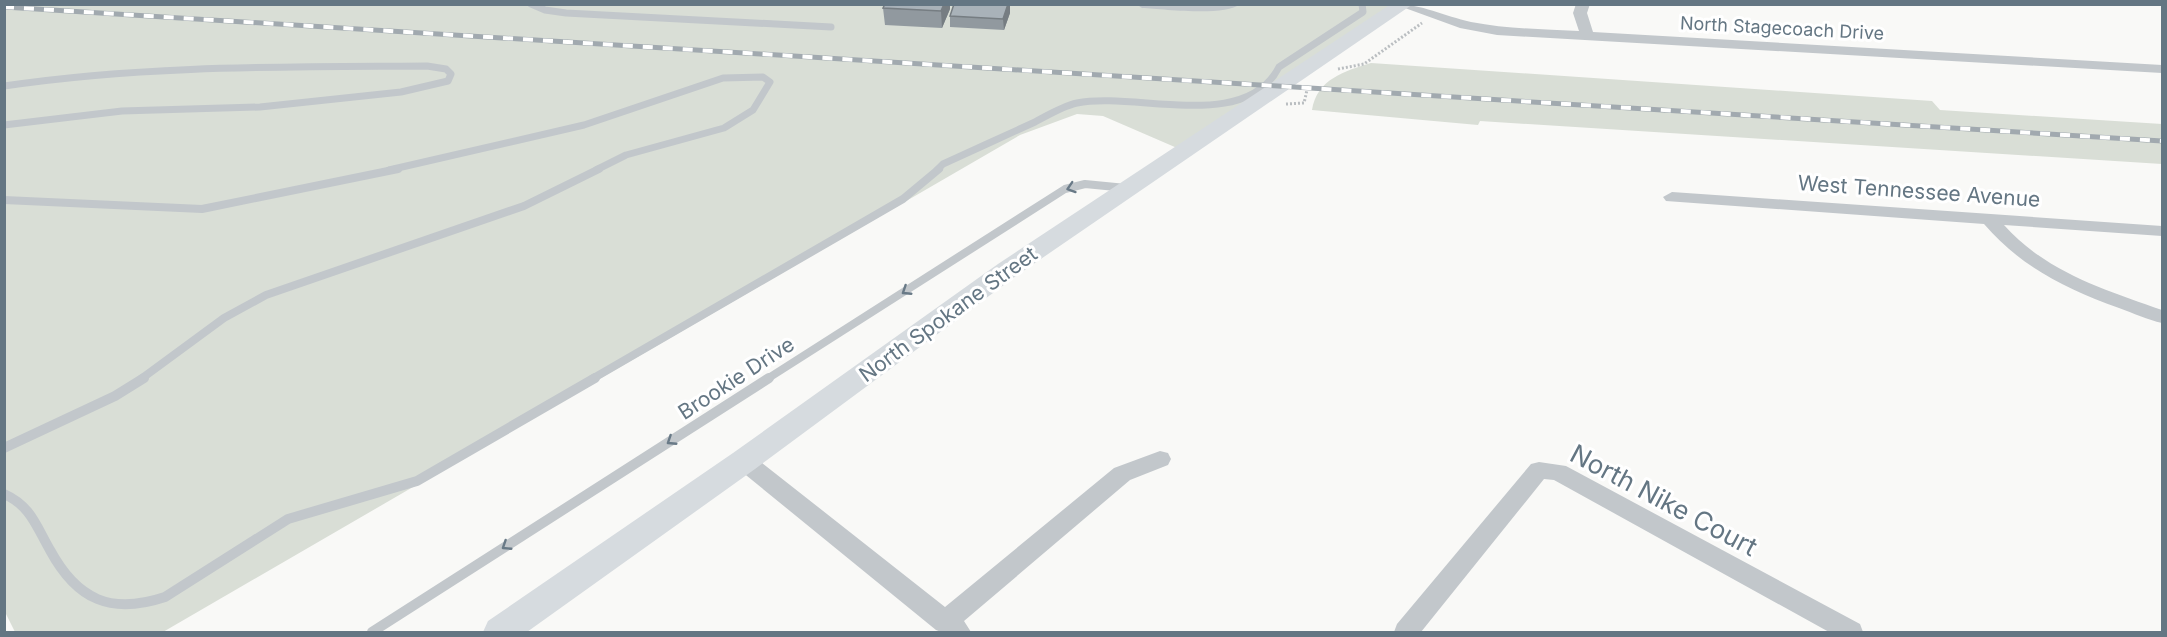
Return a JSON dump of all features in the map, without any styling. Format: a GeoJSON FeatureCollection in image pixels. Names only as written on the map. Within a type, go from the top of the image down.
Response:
{"type":"FeatureCollection","features":[{"type":"Feature","properties":{"kind":"street"},"geometry":{"type":"LineString","coordinates":[[1142,4],[1202,7],[1234,4]]}},
{"type":"Feature","properties":{"kind":"street"},"geometry":{"type":"LineString","coordinates":[[1583,4],[1580,13],[1588,37]]}},
{"type":"Feature","properties":{"kind":"street","name":"North Stagecoach Drive"},"geometry":{"type":"LineString","coordinates":[[1402,5],[1465,25],[1497,31],[2163,69]]}},
{"type":"Feature","properties":{"kind":"street","name":"North Spokane Street"},"geometry":{"type":"LineString","coordinates":[[500,633],[744,461],[1008,270],[1402,5]]}},
{"type":"Feature","properties":{"kind":"street","name":"West Tennessee Avenue"},"geometry":{"type":"LineString","coordinates":[[1672,197],[2163,231]]}},
{"type":"Feature","properties":{"kind":"street"},"geometry":{"type":"LineString","coordinates":[[1989,219],[2021,255],[2043,269],[2076,285],[2163,317]]}},
{"type":"Feature","properties":{"kind":"street"},"geometry":{"type":"LineString","coordinates":[[744,461],[952,627],[1122,474],[1160,459]]}},
{"type":"Feature","properties":{"kind":"street","name":"North Nike Court"},"geometry":{"type":"LineString","coordinates":[[1406,633],[1539,470],[1558,472],[1851,633]]}},
{"type":"Feature","properties":{"kind":"lane"},"geometry":{"type":"LineString","coordinates":[[531,4],[545,10],[566,13],[831,27]]}},
{"type":"Feature","properties":{"kind":"lane"},"geometry":{"type":"LineString","coordinates":[[4,494],[29,508],[49,550],[70,580],[84,593],[118,607],[147,604],[165,597],[288,519],[417,481],[903,199],[951,160],[995,142],[1061,108],[1081,101],[1136,100],[1207,107],[1245,97],[1265,85],[1274,77],[1279,67],[1363,12],[1362,4]]}},
{"type":"Feature","properties":{"kind":"lane"},"geometry":{"type":"LineString","coordinates":[[4,86],[51,79],[272,65],[416,66],[446,69],[451,74],[448,81],[439,85],[401,92],[260,107],[122,111],[4,125]]}},
{"type":"Feature","properties":{"kind":"lane"},"geometry":{"type":"LineString","coordinates":[[4,200],[202,209],[354,176],[420,165],[584,125],[723,78],[763,77],[770,82],[753,110],[724,128],[626,155],[524,206],[266,295],[244,306],[144,379],[115,396],[4,448]]}},
{"type":"Feature","properties":{"kind":"lane","name":"Brookie Drive"},"geometry":{"type":"LineString","coordinates":[[372,633],[1065,189],[1085,184],[1128,189]]}},
{"type":"Feature","properties":{"kind":"path"},"geometry":{"type":"LineString","coordinates":[[1330,74],[1338,69],[1364,64],[1434,16]]}},
{"type":"Feature","properties":{"kind":"path"},"geometry":{"type":"LineString","coordinates":[[1282,104],[1304,103],[1309,88]]}},
{"type":"Feature","properties":{"kind":"shaded area"},"geometry":{"type":"Polygon","coordinates":[[[5,5],[1404,5],[1184,151],[1103,116],[1077,114],[1020,135],[163,632],[15,632],[5,612],[5,5]]]}},
{"type":"Feature","properties":{"kind":"shaded area"},"geometry":{"type":"Polygon","coordinates":[[[1371,63],[1932,101],[1940,110],[2162,124],[2162,164],[1480,121],[1478,125],[1312,110],[1315,99],[1326,84],[1342,73],[1371,63]]]}},
{"type":"Feature","properties":{"kind":"building"},"geometry":{"type":"Polygon","coordinates":[[[885,4],[944,4],[941,11],[883,8],[885,4]]]}},
{"type":"Feature","properties":{"kind":"building"},"geometry":{"type":"Polygon","coordinates":[[[954,4],[1008,4],[1003,19],[950,16],[954,4]]]}},
{"type":"Feature","properties":{"kind":"railway"},"geometry":{"type":"LineString","coordinates":[[4,7],[2162,141]]}}]}
